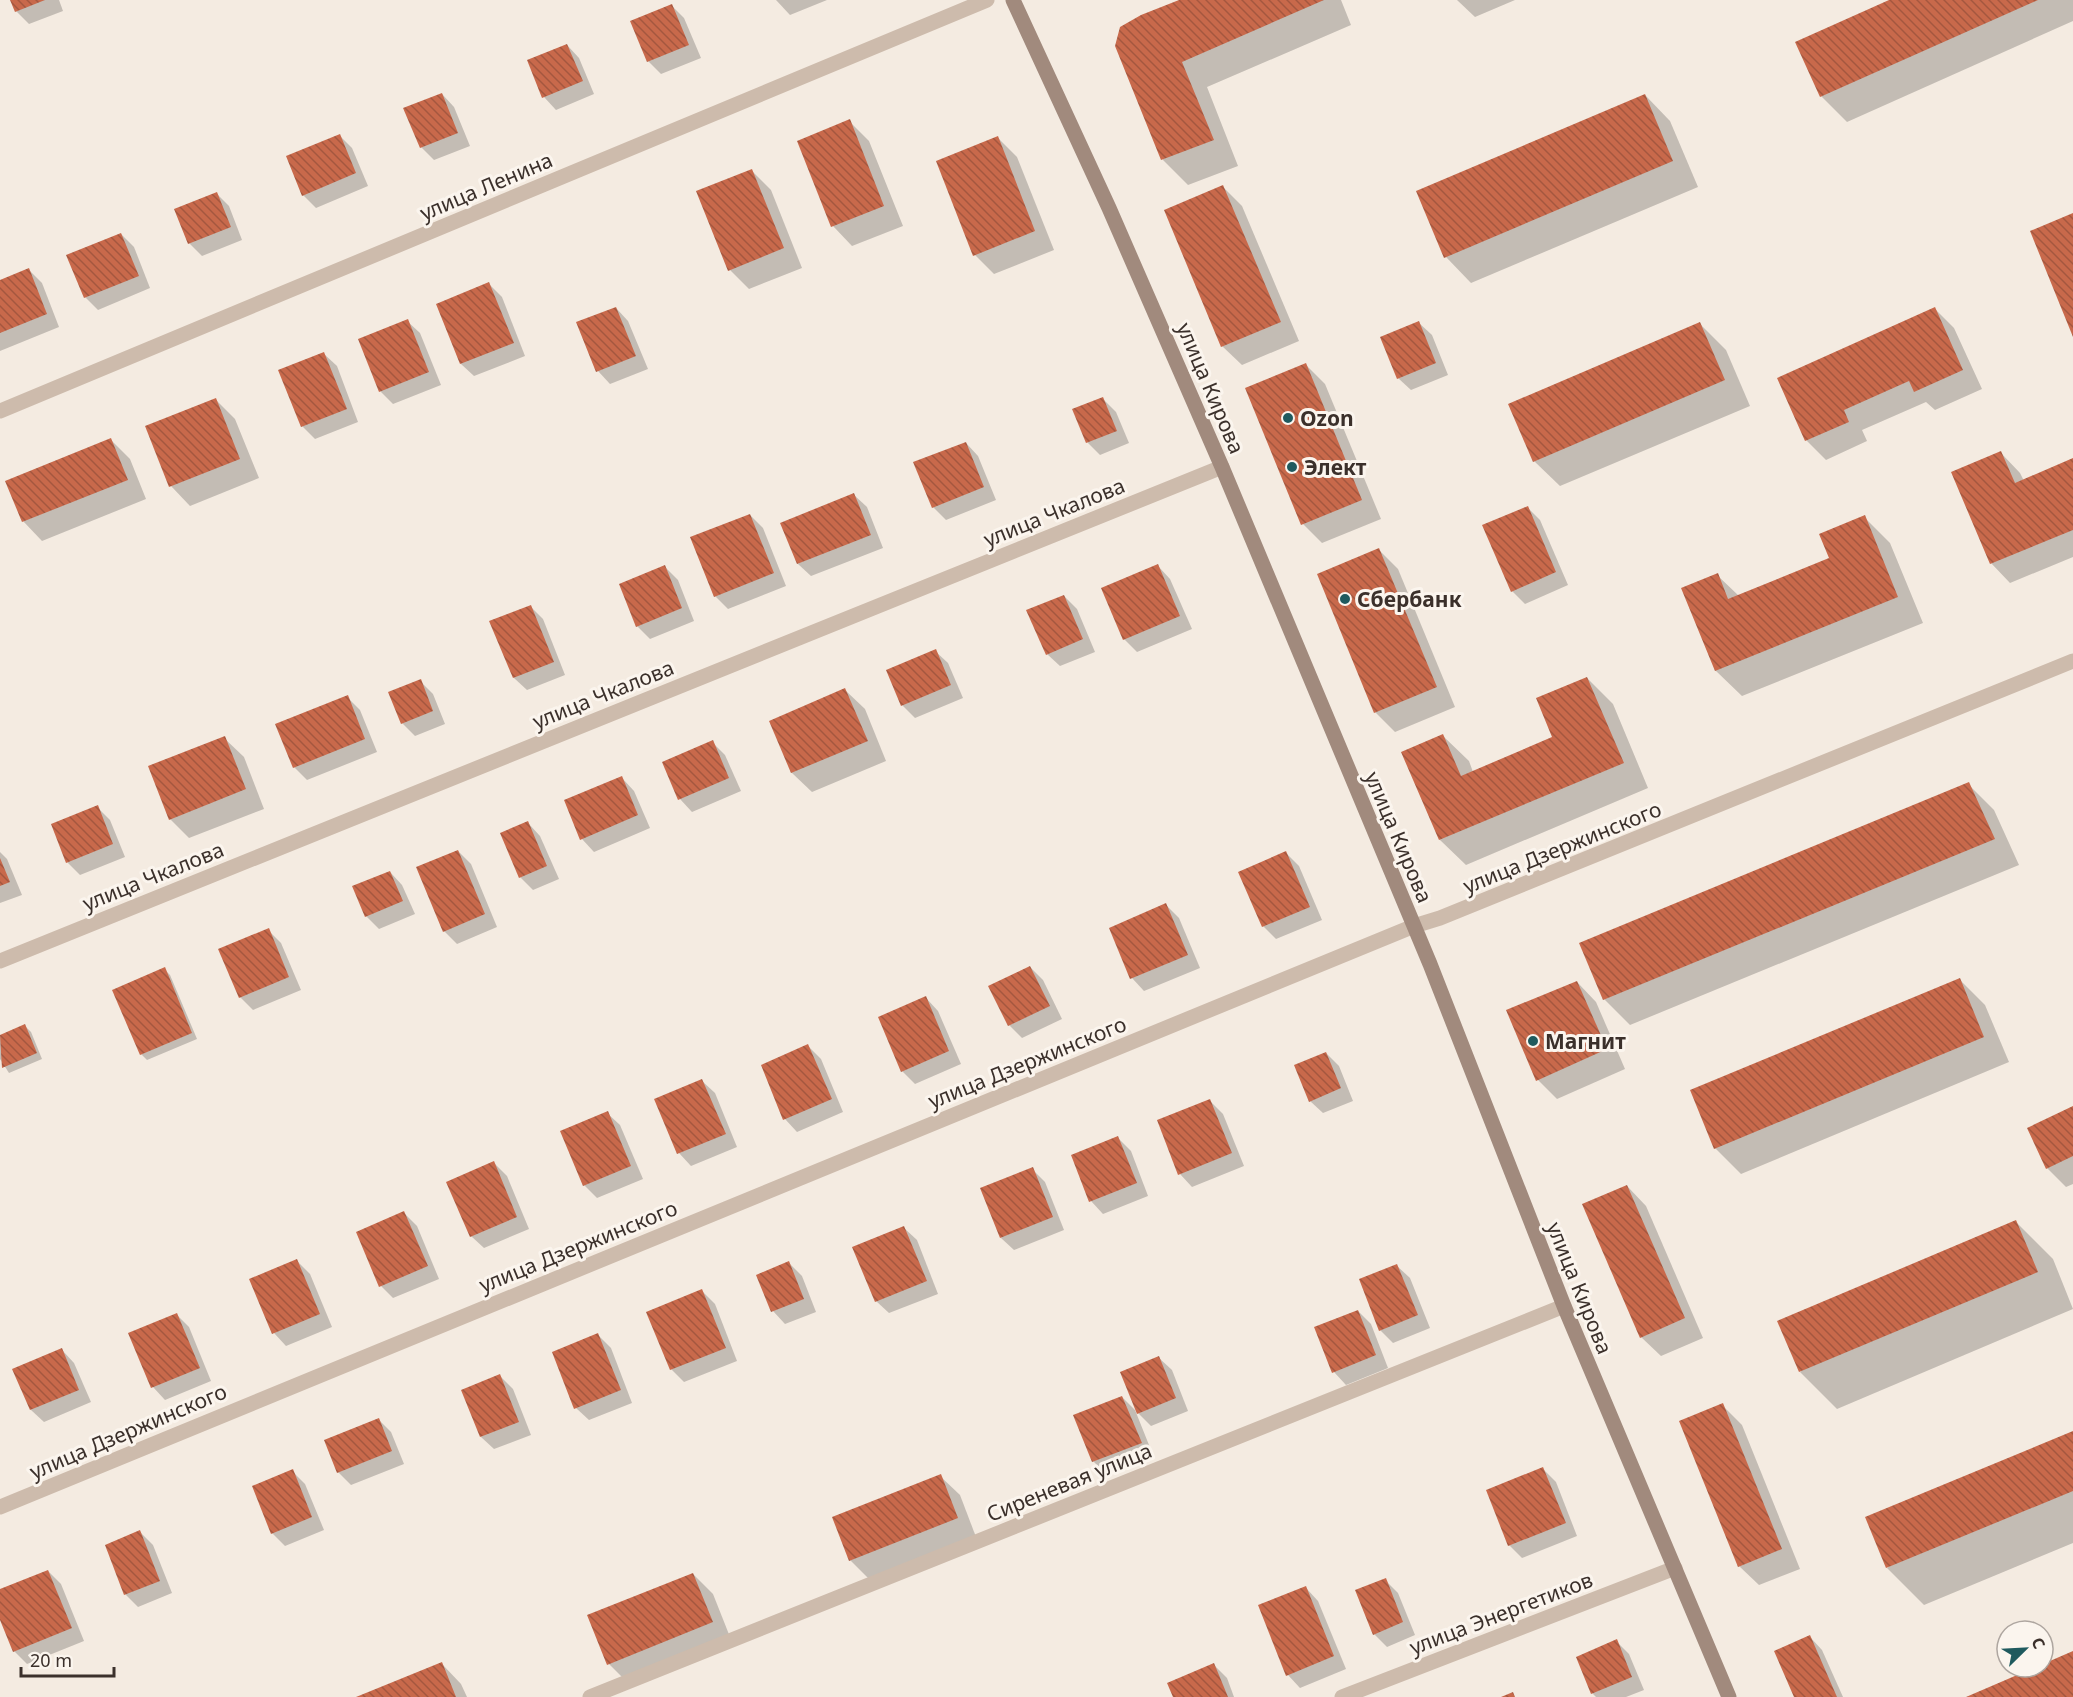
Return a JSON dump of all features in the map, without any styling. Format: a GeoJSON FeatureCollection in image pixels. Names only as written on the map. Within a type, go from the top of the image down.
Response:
{"type":"FeatureCollection","features":[{"type":"Feature","properties":{"kind":"street","name":"улица Ленина"},"geometry":{"type":"LineString","coordinates":[[0,411],[987,0]]}},
{"type":"Feature","properties":{"kind":"street","name":"улица Кирова"},"geometry":{"type":"LineString","coordinates":[[1013,0],[1109,208],[1222,466],[1414,926],[1564,1306],[1729,1697]]}},
{"type":"Feature","properties":{"kind":"street","name":"улица Чкалова"},"geometry":{"type":"LineString","coordinates":[[0,961],[1222,466]]}},
{"type":"Feature","properties":{"kind":"street","name":"улица Дзержинского"},"geometry":{"type":"LineString","coordinates":[[0,1507],[1414,926],[1440,918],[2073,661]]}},
{"type":"Feature","properties":{"kind":"street","name":"Сиреневая улица"},"geometry":{"type":"LineString","coordinates":[[590,1697],[1564,1306]]}},
{"type":"Feature","properties":{"kind":"street","name":"улица Энергетиков"},"geometry":{"type":"LineString","coordinates":[[1342,1697],[1675,1568]]}},
{"type":"Feature","properties":{"kind":"building"},"geometry":{"type":"Polygon","coordinates":[[[10,0],[45,0],[15,12],[10,0]]]}},
{"type":"Feature","properties":{"kind":"building"},"geometry":{"type":"Polygon","coordinates":[[[1179,0],[1324,0],[1182,62],[1214,140],[1161,160],[1115,46],[1120,27],[1141,15],[1179,0]]]}},
{"type":"Feature","properties":{"kind":"building"},"geometry":{"type":"Polygon","coordinates":[[[1889,0],[2038,0],[1820,97],[1795,42],[1889,0]]]}},
{"type":"Feature","properties":{"kind":"building"},"geometry":{"type":"Polygon","coordinates":[[[672,4],[689,45],[647,62],[630,21],[672,4]]]}},
{"type":"Feature","properties":{"kind":"building"},"geometry":{"type":"Polygon","coordinates":[[[567,44],[583,81],[542,98],[527,60],[567,44]]]}},
{"type":"Feature","properties":{"kind":"building"},"geometry":{"type":"Polygon","coordinates":[[[442,93],[458,133],[420,148],[403,108],[442,93]]]}},
{"type":"Feature","properties":{"kind":"building"},"geometry":{"type":"Polygon","coordinates":[[[1645,94],[1673,161],[1444,258],[1416,191],[1645,94]]]}},
{"type":"Feature","properties":{"kind":"building"},"geometry":{"type":"Polygon","coordinates":[[[850,119],[884,206],[831,227],[797,141],[850,119]]]}},
{"type":"Feature","properties":{"kind":"building"},"geometry":{"type":"Polygon","coordinates":[[[340,134],[356,173],[302,196],[286,156],[340,134]]]}},
{"type":"Feature","properties":{"kind":"building"},"geometry":{"type":"Polygon","coordinates":[[[998,136],[1035,231],[973,256],[936,161],[998,136]]]}},
{"type":"Feature","properties":{"kind":"building"},"geometry":{"type":"Polygon","coordinates":[[[752,169],[784,248],[728,271],[696,191],[752,169]]]}},
{"type":"Feature","properties":{"kind":"building"},"geometry":{"type":"Polygon","coordinates":[[[1223,185],[1281,322],[1221,347],[1164,210],[1223,185]]]}},
{"type":"Feature","properties":{"kind":"building"},"geometry":{"type":"Polygon","coordinates":[[[217,192],[231,227],[188,244],[174,209],[217,192]]]}},
{"type":"Feature","properties":{"kind":"building"},"geometry":{"type":"Polygon","coordinates":[[[2073,213],[2073,337],[2030,231],[2073,213]]]}},
{"type":"Feature","properties":{"kind":"building"},"geometry":{"type":"Polygon","coordinates":[[[121,233],[139,276],[84,298],[66,255],[121,233]]]}},
{"type":"Feature","properties":{"kind":"building"},"geometry":{"type":"Polygon","coordinates":[[[29,268],[47,314],[0,333],[0,280],[29,268]]]}},
{"type":"Feature","properties":{"kind":"building"},"geometry":{"type":"Polygon","coordinates":[[[489,282],[514,343],[460,364],[436,304],[489,282]]]}},
{"type":"Feature","properties":{"kind":"building"},"geometry":{"type":"Polygon","coordinates":[[[616,307],[636,356],[596,372],[576,322],[616,307]]]}},
{"type":"Feature","properties":{"kind":"building"},"geometry":{"type":"Polygon","coordinates":[[[1935,307],[1963,370],[1914,392],[1909,381],[1844,410],[1849,422],[1805,441],[1777,378],[1935,307]]]}},
{"type":"Feature","properties":{"kind":"building"},"geometry":{"type":"Polygon","coordinates":[[[408,319],[429,372],[379,392],[358,339],[408,319]]]}},
{"type":"Feature","properties":{"kind":"building"},"geometry":{"type":"Polygon","coordinates":[[[1419,321],[1436,363],[1397,379],[1380,337],[1419,321]]]}},
{"type":"Feature","properties":{"kind":"building"},"geometry":{"type":"Polygon","coordinates":[[[1700,322],[1725,380],[1533,462],[1508,404],[1700,322]]]}},
{"type":"Feature","properties":{"kind":"building"},"geometry":{"type":"Polygon","coordinates":[[[324,352],[347,409],[301,427],[278,370],[324,352]]]}},
{"type":"Feature","properties":{"kind":"building"},"geometry":{"type":"Polygon","coordinates":[[[1306,363],[1362,500],[1301,525],[1245,388],[1306,363]]]}},
{"type":"Feature","properties":{"kind":"building"},"geometry":{"type":"Polygon","coordinates":[[[1103,397],[1117,431],[1086,443],[1072,409],[1103,397]]]}},
{"type":"Feature","properties":{"kind":"building"},"geometry":{"type":"Polygon","coordinates":[[[216,398],[240,459],[169,487],[145,426],[216,398]]]}},
{"type":"Feature","properties":{"kind":"building"},"geometry":{"type":"Polygon","coordinates":[[[111,438],[128,480],[22,522],[5,481],[111,438]]]}},
{"type":"Feature","properties":{"kind":"building"},"geometry":{"type":"Polygon","coordinates":[[[966,442],[984,487],[932,508],[913,462],[966,442]]]}},
{"type":"Feature","properties":{"kind":"building"},"geometry":{"type":"Polygon","coordinates":[[[2001,451],[2015,483],[2073,458],[2073,530],[1990,564],[1951,472],[2001,451]]]}},
{"type":"Feature","properties":{"kind":"building"},"geometry":{"type":"Polygon","coordinates":[[[854,493],[871,535],[797,564],[780,523],[854,493]]]}},
{"type":"Feature","properties":{"kind":"building"},"geometry":{"type":"Polygon","coordinates":[[[1528,506],[1556,572],[1511,592],[1482,525],[1528,506]]]}},
{"type":"Feature","properties":{"kind":"building"},"geometry":{"type":"Polygon","coordinates":[[[750,514],[774,573],[714,597],[690,537],[750,514]]]}},
{"type":"Feature","properties":{"kind":"building"},"geometry":{"type":"Polygon","coordinates":[[[1865,515],[1898,597],[1715,671],[1681,588],[1718,573],[1728,599],[1829,558],[1819,534],[1865,515]]]}},
{"type":"Feature","properties":{"kind":"building"},"geometry":{"type":"Polygon","coordinates":[[[1379,548],[1437,687],[1374,713],[1317,574],[1379,548]]]}},
{"type":"Feature","properties":{"kind":"building"},"geometry":{"type":"Polygon","coordinates":[[[1158,564],[1180,616],[1123,640],[1101,588],[1158,564]]]}},
{"type":"Feature","properties":{"kind":"building"},"geometry":{"type":"Polygon","coordinates":[[[665,565],[682,608],[636,627],[619,584],[665,565]]]}},
{"type":"Feature","properties":{"kind":"building"},"geometry":{"type":"Polygon","coordinates":[[[1064,595],[1083,639],[1046,655],[1026,610],[1064,595]]]}},
{"type":"Feature","properties":{"kind":"building"},"geometry":{"type":"Polygon","coordinates":[[[531,605],[554,662],[513,678],[489,621],[531,605]]]}},
{"type":"Feature","properties":{"kind":"building"},"geometry":{"type":"Polygon","coordinates":[[[936,649],[951,685],[901,706],[886,670],[936,649]]]}},
{"type":"Feature","properties":{"kind":"building"},"geometry":{"type":"Polygon","coordinates":[[[1587,677],[1624,763],[1439,840],[1401,752],[1443,734],[1461,776],[1552,737],[1536,698],[1587,677]]]}},
{"type":"Feature","properties":{"kind":"building"},"geometry":{"type":"Polygon","coordinates":[[[421,679],[433,711],[401,724],[388,692],[421,679]]]}},
{"type":"Feature","properties":{"kind":"building"},"geometry":{"type":"Polygon","coordinates":[[[845,688],[868,741],[791,773],[769,721],[845,688]]]}},
{"type":"Feature","properties":{"kind":"building"},"geometry":{"type":"Polygon","coordinates":[[[348,695],[365,739],[293,768],[275,724],[348,695]]]}},
{"type":"Feature","properties":{"kind":"building"},"geometry":{"type":"Polygon","coordinates":[[[225,736],[246,789],[169,820],[148,766],[225,736]]]}},
{"type":"Feature","properties":{"kind":"building"},"geometry":{"type":"Polygon","coordinates":[[[713,740],[729,778],[678,800],[662,762],[713,740]]]}},
{"type":"Feature","properties":{"kind":"building"},"geometry":{"type":"Polygon","coordinates":[[[622,776],[638,815],[580,840],[564,800],[622,776]]]}},
{"type":"Feature","properties":{"kind":"building"},"geometry":{"type":"Polygon","coordinates":[[[1969,782],[1995,839],[1603,1000],[1579,943],[1969,782]]]}},
{"type":"Feature","properties":{"kind":"building"},"geometry":{"type":"Polygon","coordinates":[[[98,805],[113,844],[66,863],[51,824],[98,805]]]}},
{"type":"Feature","properties":{"kind":"building"},"geometry":{"type":"Polygon","coordinates":[[[528,821],[547,866],[519,878],[500,833],[528,821]]]}},
{"type":"Feature","properties":{"kind":"building"},"geometry":{"type":"Polygon","coordinates":[[[458,850],[485,914],[443,932],[416,867],[458,850]]]}},
{"type":"Feature","properties":{"kind":"building"},"geometry":{"type":"Polygon","coordinates":[[[1286,851],[1310,907],[1262,927],[1238,872],[1286,851]]]}},
{"type":"Feature","properties":{"kind":"building"},"geometry":{"type":"Polygon","coordinates":[[[0,858],[10,882],[0,886],[0,858]]]}},
{"type":"Feature","properties":{"kind":"building"},"geometry":{"type":"Polygon","coordinates":[[[390,871],[403,901],[365,917],[352,886],[390,871]]]}},
{"type":"Feature","properties":{"kind":"building"},"geometry":{"type":"Polygon","coordinates":[[[1166,903],[1188,955],[1130,979],[1109,928],[1166,903]]]}},
{"type":"Feature","properties":{"kind":"building"},"geometry":{"type":"Polygon","coordinates":[[[269,928],[289,977],[239,998],[218,949],[269,928]]]}},
{"type":"Feature","properties":{"kind":"building"},"geometry":{"type":"Polygon","coordinates":[[[1030,966],[1050,1006],[1008,1026],[988,986],[1030,966]]]}},
{"type":"Feature","properties":{"kind":"building"},"geometry":{"type":"Polygon","coordinates":[[[165,967],[192,1033],[140,1055],[112,990],[165,967]]]}},
{"type":"Feature","properties":{"kind":"building"},"geometry":{"type":"Polygon","coordinates":[[[1960,978],[1984,1037],[1714,1149],[1690,1090],[1960,978]]]}},
{"type":"Feature","properties":{"kind":"building"},"geometry":{"type":"Polygon","coordinates":[[[1577,981],[1607,1049],[1536,1081],[1506,1010],[1577,981]]]}},
{"type":"Feature","properties":{"kind":"building"},"geometry":{"type":"Polygon","coordinates":[[[926,996],[949,1051],[901,1072],[878,1017],[926,996]]]}},
{"type":"Feature","properties":{"kind":"building"},"geometry":{"type":"Polygon","coordinates":[[[25,1024],[37,1053],[2,1068],[0,1035],[25,1024]]]}},
{"type":"Feature","properties":{"kind":"building"},"geometry":{"type":"Polygon","coordinates":[[[808,1044],[832,1099],[783,1120],[761,1065],[808,1044]]]}},
{"type":"Feature","properties":{"kind":"building"},"geometry":{"type":"Polygon","coordinates":[[[1326,1052],[1341,1088],[1309,1102],[1294,1065],[1326,1052]]]}},
{"type":"Feature","properties":{"kind":"building"},"geometry":{"type":"Polygon","coordinates":[[[702,1079],[726,1134],[677,1154],[654,1099],[702,1079]]]}},
{"type":"Feature","properties":{"kind":"building"},"geometry":{"type":"Polygon","coordinates":[[[1210,1099],[1232,1153],[1178,1175],[1157,1120],[1210,1099]]]}},
{"type":"Feature","properties":{"kind":"building"},"geometry":{"type":"Polygon","coordinates":[[[2073,1106],[2073,1156],[2046,1169],[2027,1128],[2073,1106]]]}},
{"type":"Feature","properties":{"kind":"building"},"geometry":{"type":"Polygon","coordinates":[[[608,1111],[631,1166],[583,1186],[560,1131],[608,1111]]]}},
{"type":"Feature","properties":{"kind":"building"},"geometry":{"type":"Polygon","coordinates":[[[1118,1136],[1137,1183],[1089,1202],[1071,1155],[1118,1136]]]}},
{"type":"Feature","properties":{"kind":"building"},"geometry":{"type":"Polygon","coordinates":[[[494,1161],[517,1217],[470,1237],[446,1182],[494,1161]]]}},
{"type":"Feature","properties":{"kind":"building"},"geometry":{"type":"Polygon","coordinates":[[[1033,1167],[1053,1217],[1000,1238],[980,1188],[1033,1167]]]}},
{"type":"Feature","properties":{"kind":"building"},"geometry":{"type":"Polygon","coordinates":[[[1627,1185],[1685,1318],[1640,1338],[1582,1204],[1627,1185]]]}},
{"type":"Feature","properties":{"kind":"building"},"geometry":{"type":"Polygon","coordinates":[[[404,1211],[428,1266],[379,1287],[356,1232],[404,1211]]]}},
{"type":"Feature","properties":{"kind":"building"},"geometry":{"type":"Polygon","coordinates":[[[2016,1220],[2038,1272],[1799,1372],[1777,1321],[2016,1220]]]}},
{"type":"Feature","properties":{"kind":"building"},"geometry":{"type":"Polygon","coordinates":[[[904,1226],[927,1281],[875,1302],[852,1247],[904,1226]]]}},
{"type":"Feature","properties":{"kind":"building"},"geometry":{"type":"Polygon","coordinates":[[[297,1259],[320,1314],[272,1334],[249,1279],[297,1259]]]}},
{"type":"Feature","properties":{"kind":"building"},"geometry":{"type":"Polygon","coordinates":[[[789,1261],[804,1299],[771,1312],[756,1275],[789,1261]]]}},
{"type":"Feature","properties":{"kind":"building"},"geometry":{"type":"Polygon","coordinates":[[[1397,1264],[1418,1315],[1379,1331],[1359,1279],[1397,1264]]]}},
{"type":"Feature","properties":{"kind":"building"},"geometry":{"type":"Polygon","coordinates":[[[702,1289],[726,1348],[670,1370],[646,1312],[702,1289]]]}},
{"type":"Feature","properties":{"kind":"building"},"geometry":{"type":"Polygon","coordinates":[[[1358,1310],[1376,1355],[1332,1373],[1314,1327],[1358,1310]]]}},
{"type":"Feature","properties":{"kind":"building"},"geometry":{"type":"Polygon","coordinates":[[[177,1313],[200,1368],[151,1388],[128,1333],[177,1313]]]}},
{"type":"Feature","properties":{"kind":"building"},"geometry":{"type":"Polygon","coordinates":[[[598,1333],[621,1390],[574,1409],[552,1352],[598,1333]]]}},
{"type":"Feature","properties":{"kind":"building"},"geometry":{"type":"Polygon","coordinates":[[[62,1348],[79,1390],[30,1410],[12,1369],[62,1348]]]}},
{"type":"Feature","properties":{"kind":"building"},"geometry":{"type":"Polygon","coordinates":[[[1159,1356],[1176,1398],[1137,1414],[1120,1372],[1159,1356]]]}},
{"type":"Feature","properties":{"kind":"building"},"geometry":{"type":"Polygon","coordinates":[[[500,1374],[519,1422],[480,1437],[461,1390],[500,1374]]]}},
{"type":"Feature","properties":{"kind":"building"},"geometry":{"type":"Polygon","coordinates":[[[1122,1396],[1142,1443],[1092,1462],[1073,1415],[1122,1396]]]}},
{"type":"Feature","properties":{"kind":"building"},"geometry":{"type":"Polygon","coordinates":[[[1723,1403],[1782,1549],[1738,1567],[1679,1421],[1723,1403]]]}},
{"type":"Feature","properties":{"kind":"building"},"geometry":{"type":"Polygon","coordinates":[[[379,1418],[392,1451],[337,1473],[324,1440],[379,1418]]]}},
{"type":"Feature","properties":{"kind":"building"},"geometry":{"type":"Polygon","coordinates":[[[2073,1431],[2073,1491],[1886,1568],[1865,1517],[2073,1431]]]}},
{"type":"Feature","properties":{"kind":"building"},"geometry":{"type":"Polygon","coordinates":[[[1543,1467],[1566,1523],[1508,1546],[1486,1490],[1543,1467]]]}},
{"type":"Feature","properties":{"kind":"building"},"geometry":{"type":"Polygon","coordinates":[[[293,1469],[312,1517],[271,1534],[252,1486],[293,1469]]]}},
{"type":"Feature","properties":{"kind":"building"},"geometry":{"type":"Polygon","coordinates":[[[941,1474],[958,1518],[849,1561],[832,1517],[941,1474]]]}},
{"type":"Feature","properties":{"kind":"building"},"geometry":{"type":"Polygon","coordinates":[[[140,1530],[160,1581],[124,1595],[105,1545],[140,1530]]]}},
{"type":"Feature","properties":{"kind":"building"},"geometry":{"type":"Polygon","coordinates":[[[48,1570],[72,1628],[13,1652],[0,1620],[0,1589],[48,1570]]]}},
{"type":"Feature","properties":{"kind":"building"},"geometry":{"type":"Polygon","coordinates":[[[693,1573],[713,1622],[607,1665],[587,1615],[693,1573]]]}},
{"type":"Feature","properties":{"kind":"building"},"geometry":{"type":"Polygon","coordinates":[[[1386,1578],[1403,1622],[1373,1635],[1355,1590],[1386,1578]]]}},
{"type":"Feature","properties":{"kind":"building"},"geometry":{"type":"Polygon","coordinates":[[[1306,1586],[1334,1656],[1286,1676],[1258,1605],[1306,1586]]]}},
{"type":"Feature","properties":{"kind":"building"},"geometry":{"type":"Polygon","coordinates":[[[1810,1635],[1837,1697],[1794,1697],[1774,1651],[1810,1635]]]}},
{"type":"Feature","properties":{"kind":"building"},"geometry":{"type":"Polygon","coordinates":[[[1617,1639],[1632,1677],[1591,1694],[1576,1657],[1617,1639]]]}},
{"type":"Feature","properties":{"kind":"building"},"geometry":{"type":"Polygon","coordinates":[[[2073,1651],[2073,1697],[1966,1697],[2008,1679],[2055,1679],[2055,1659],[2073,1651]]]}},
{"type":"Feature","properties":{"kind":"building"},"geometry":{"type":"Polygon","coordinates":[[[442,1662],[456,1697],[356,1697],[442,1662]]]}},
{"type":"Feature","properties":{"kind":"building"},"geometry":{"type":"Polygon","coordinates":[[[1214,1663],[1228,1697],[1173,1697],[1167,1683],[1214,1663]]]}},
{"type":"Feature","properties":{"kind":"building"},"geometry":{"type":"Polygon","coordinates":[[[1513,1692],[1515,1697],[1501,1697],[1513,1692]]]}},
{"type":"Feature","properties":{"kind":"place","name":"Ozon"},"geometry":{"type":"Point","coordinates":[1288,418]}},
{"type":"Feature","properties":{"kind":"place","name":"Элект"},"geometry":{"type":"Point","coordinates":[1292,467]}},
{"type":"Feature","properties":{"kind":"place","name":"Сбербанк"},"geometry":{"type":"Point","coordinates":[1345,599]}},
{"type":"Feature","properties":{"kind":"place","name":"Магнит"},"geometry":{"type":"Point","coordinates":[1533,1041]}}]}
